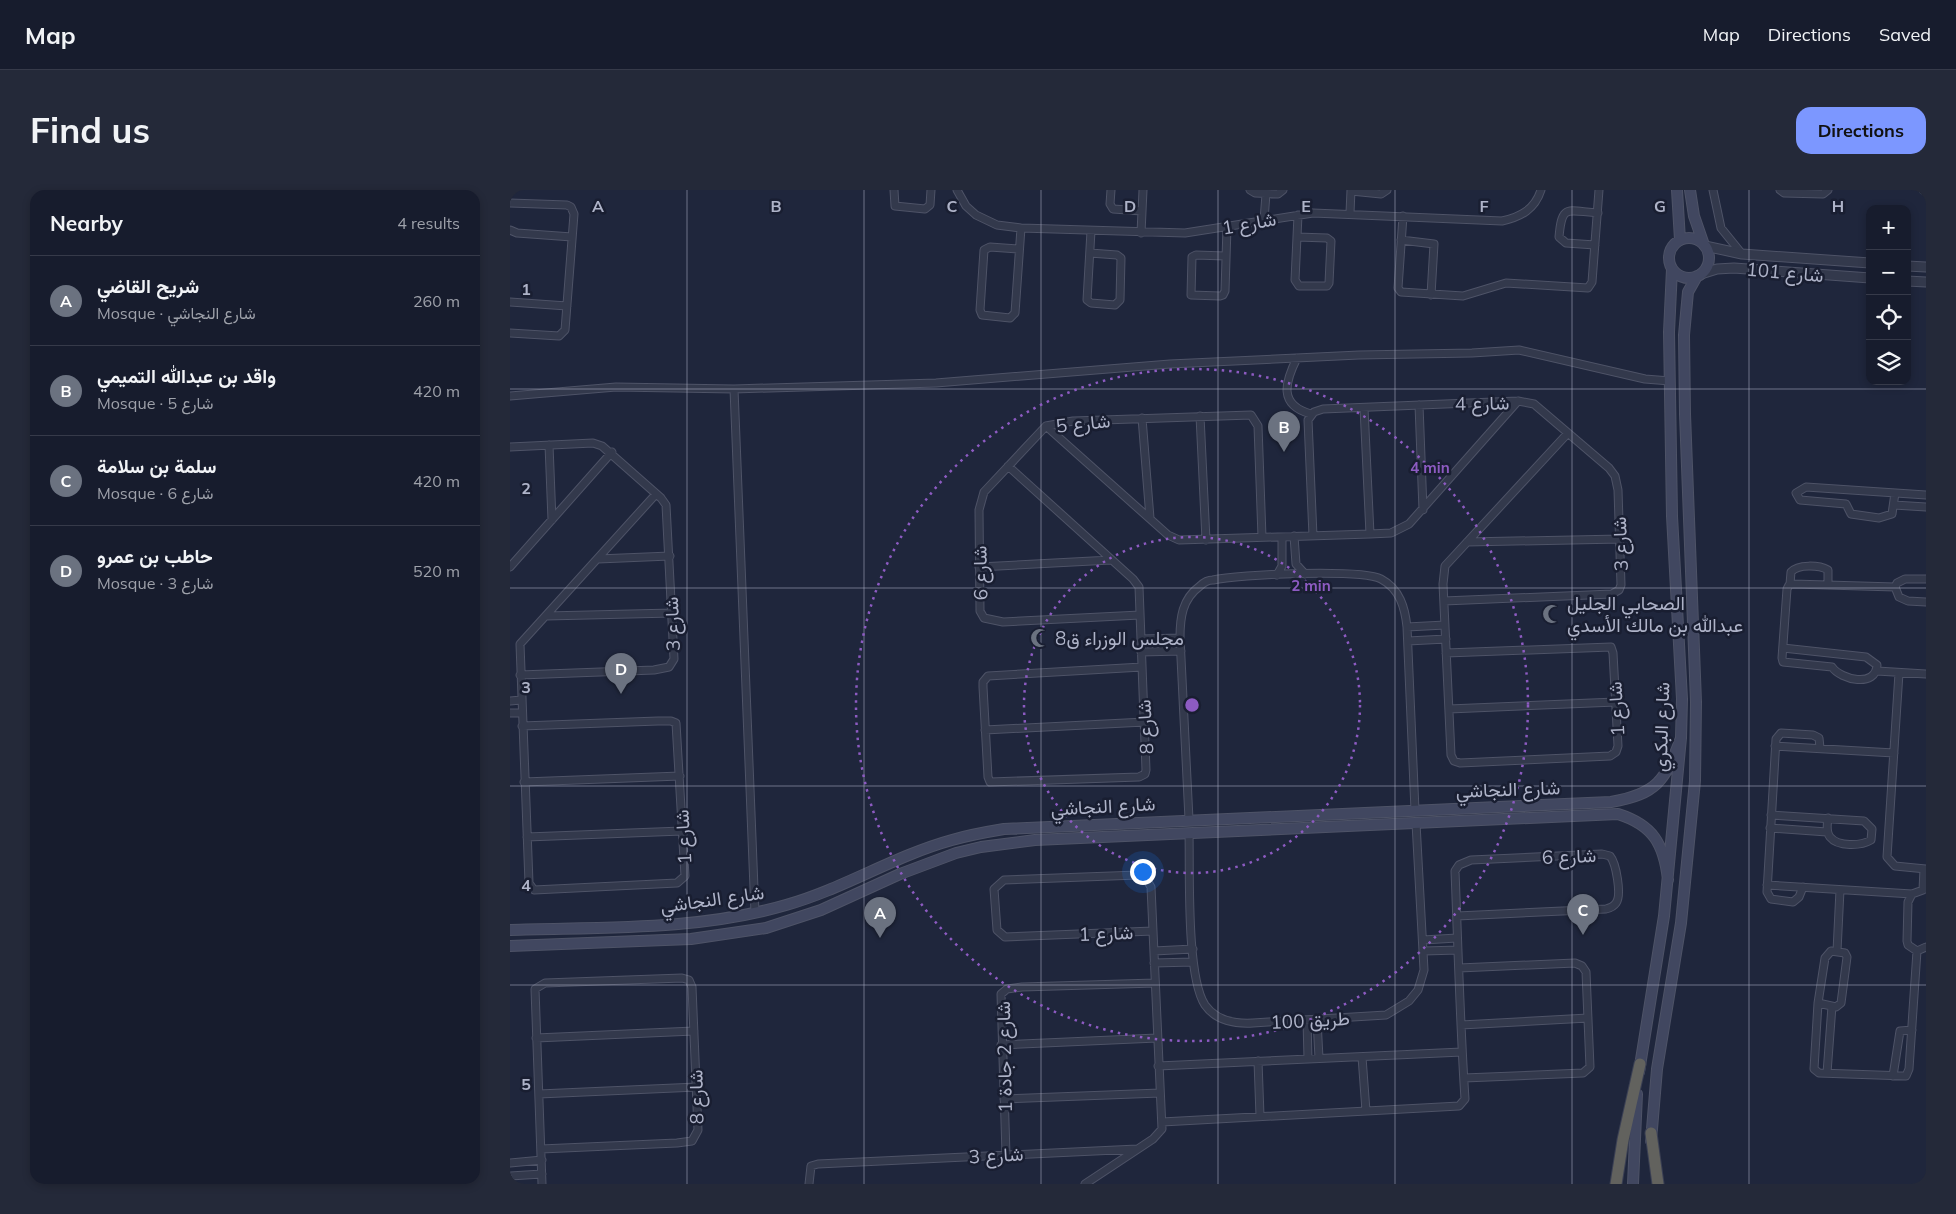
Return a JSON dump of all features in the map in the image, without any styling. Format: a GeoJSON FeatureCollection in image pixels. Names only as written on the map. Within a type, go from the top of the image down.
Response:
{"type":"FeatureCollection","features":[{"type":"Feature","properties":{"kind":"highway"},"geometry":{"type":"LineString","coordinates":[[1616,1184],[1623,1140],[1640,1064]]}},
{"type":"Feature","properties":{"kind":"highway"},"geometry":{"type":"LineString","coordinates":[[1651,1133],[1658,1184]]}},
{"type":"Feature","properties":{"kind":"main road"},"geometry":{"type":"LineString","coordinates":[[1677,190],[1680,240]]}},
{"type":"Feature","properties":{"kind":"main road"},"geometry":{"type":"LineString","coordinates":[[1690,190],[1694,216],[1705,246],[1709,260],[1699,275],[1683,277],[1672,269],[1669,262],[1670,252],[1680,240],[1694,238],[1705,246]]}},
{"type":"Feature","properties":{"kind":"main road","name":"شارع البكري"},"geometry":{"type":"LineString","coordinates":[[1633,1184],[1640,1064],[1668,880],[1681,738],[1682,699],[1673,539],[1669,332],[1672,269]]}},
{"type":"Feature","properties":{"kind":"main road","name":"شارع البكري"},"geometry":{"type":"LineString","coordinates":[[1652,1184],[1651,1133],[1656,1079],[1681,923],[1695,781],[1696,702],[1691,604],[1684,335],[1688,292],[1699,275]]}},
{"type":"Feature","properties":{"kind":"main road"},"geometry":{"type":"LineString","coordinates":[[1673,539],[1679,537],[1683,541],[1691,604]]}},
{"type":"Feature","properties":{"kind":"main road","name":"شارع النجاشي"},"geometry":{"type":"LineString","coordinates":[[510,930],[697,922],[755,913],[814,896],[892,862],[951,840],[1004,829],[1189,819],[1610,802],[1633,798],[1657,785],[1671,765],[1681,738]]}},
{"type":"Feature","properties":{"kind":"main road"},"geometry":{"type":"LineString","coordinates":[[1528,805],[1533,810],[1528,817]]}},
{"type":"Feature","properties":{"kind":"main road","name":"شارع النجاشي"},"geometry":{"type":"LineString","coordinates":[[510,946],[691,939],[766,928],[821,910],[900,874],[956,853],[1005,843],[1190,832],[1618,814],[1642,823],[1658,843],[1666,865],[1668,880]]}},
{"type":"Feature","properties":{"kind":"main road"},"geometry":{"type":"LineString","coordinates":[[1088,825],[1084,831],[1090,838]]}},
{"type":"Feature","properties":{"kind":"main road"},"geometry":{"type":"LineString","coordinates":[[1069,826],[1072,834],[1069,839]]}},
{"type":"Feature","properties":{"kind":"main road"},"geometry":{"type":"LineString","coordinates":[[603,942],[599,933],[605,927]]}},
{"type":"Feature","properties":{"kind":"main road"},"geometry":{"type":"LineString","coordinates":[[581,928],[586,935],[582,943]]}},
{"type":"Feature","properties":{"kind":"main road"},"geometry":{"type":"LineString","coordinates":[[1646,1034],[1649,1045],[1645,1073],[1646,1076],[1656,1079]]}},
{"type":"Feature","properties":{"kind":"street"},"geometry":{"type":"LineString","coordinates":[[894,190],[895,206],[925,209],[930,205],[931,190]]}},
{"type":"Feature","properties":{"kind":"street","name":"شارع 1"},"geometry":{"type":"LineString","coordinates":[[958,190],[966,206],[976,215],[997,225],[1021,228],[1141,233],[1185,233],[1298,215],[1350,213],[1508,220],[1523,214],[1532,207],[1541,190]]}},
{"type":"Feature","properties":{"kind":"street"},"geometry":{"type":"LineString","coordinates":[[1111,190],[1110,204],[1113,208],[1142,211]]}},
{"type":"Feature","properties":{"kind":"street"},"geometry":{"type":"LineString","coordinates":[[1141,233],[1143,190]]}},
{"type":"Feature","properties":{"kind":"street"},"geometry":{"type":"LineString","coordinates":[[1250,190],[1255,193],[1266,194],[1278,194],[1283,190]]}},
{"type":"Feature","properties":{"kind":"street"},"geometry":{"type":"LineString","coordinates":[[1350,213],[1351,191],[1381,194],[1386,190]]}},
{"type":"Feature","properties":{"kind":"street"},"geometry":{"type":"LineString","coordinates":[[1402,216],[1398,290],[1405,293],[1463,296],[1506,283],[1588,288],[1592,282],[1599,190]]}},
{"type":"Feature","properties":{"kind":"street"},"geometry":{"type":"LineString","coordinates":[[1713,190],[1721,228],[1742,254]]}},
{"type":"Feature","properties":{"kind":"street"},"geometry":{"type":"LineString","coordinates":[[1780,190],[1784,193],[1823,194],[1828,190]]}},
{"type":"Feature","properties":{"kind":"street"},"geometry":{"type":"LineString","coordinates":[[1264,220],[1266,194]]}},
{"type":"Feature","properties":{"kind":"street"},"geometry":{"type":"LineString","coordinates":[[510,203],[566,205],[571,208],[574,214],[565,330],[563,335],[510,333]]}},
{"type":"Feature","properties":{"kind":"street"},"geometry":{"type":"LineString","coordinates":[[1595,245],[1566,243],[1559,237],[1561,217],[1564,213],[1598,213]]}},
{"type":"Feature","properties":{"kind":"street"},"geometry":{"type":"LineString","coordinates":[[1297,237],[1331,241],[1329,283],[1327,286],[1297,284],[1297,237],[1298,215]]}},
{"type":"Feature","properties":{"kind":"street"},"geometry":{"type":"LineString","coordinates":[[1225,256],[1196,255],[1192,257],[1191,295],[1220,296],[1223,294],[1227,227]]}},
{"type":"Feature","properties":{"kind":"street"},"geometry":{"type":"LineString","coordinates":[[1019,249],[990,247],[984,250],[980,310],[982,315],[1014,316],[1021,228]]}},
{"type":"Feature","properties":{"kind":"street"},"geometry":{"type":"LineString","coordinates":[[510,230],[517,234],[572,237]]}},
{"type":"Feature","properties":{"kind":"street"},"geometry":{"type":"LineString","coordinates":[[1090,253],[1117,255],[1121,258],[1120,300],[1115,305],[1088,302],[1090,253],[1091,231]]}},
{"type":"Feature","properties":{"kind":"street"},"geometry":{"type":"LineString","coordinates":[[1401,240],[1434,244],[1431,294]]}},
{"type":"Feature","properties":{"kind":"street","name":"شارع 101"},"geometry":{"type":"LineString","coordinates":[[1705,246],[1742,254],[1866,263]]}},
{"type":"Feature","properties":{"kind":"street"},"geometry":{"type":"LineString","coordinates":[[1802,274],[1799,265],[1803,259]]}},
{"type":"Feature","properties":{"kind":"street"},"geometry":{"type":"LineString","coordinates":[[1911,266],[1926,267]]}},
{"type":"Feature","properties":{"kind":"street","name":"شارع 101"},"geometry":{"type":"LineString","coordinates":[[1699,275],[1717,269],[1734,268],[1866,278]]}},
{"type":"Feature","properties":{"kind":"street"},"geometry":{"type":"LineString","coordinates":[[1911,281],[1926,282]]}},
{"type":"Feature","properties":{"kind":"street"},"geometry":{"type":"LineString","coordinates":[[510,302],[567,306]]}},
{"type":"Feature","properties":{"kind":"street"},"geometry":{"type":"LineString","coordinates":[[510,396],[616,387],[734,389],[936,383],[1150,366],[1359,355],[1472,353],[1519,350],[1645,379],[1670,381]]}},
{"type":"Feature","properties":{"kind":"street"},"geometry":{"type":"LineString","coordinates":[[1297,358],[1287,377],[1287,391],[1294,407],[1299,411],[1310,414],[1308,420],[1313,536]]}},
{"type":"Feature","properties":{"kind":"street"},"geometry":{"type":"LineString","coordinates":[[734,389],[755,913]]}},
{"type":"Feature","properties":{"kind":"street","name":"شارع 4"},"geometry":{"type":"LineString","coordinates":[[1310,414],[1323,409],[1518,401]]}},
{"type":"Feature","properties":{"kind":"street","name":"شارع 4"},"geometry":{"type":"LineString","coordinates":[[1313,536],[1370,534],[1399,530],[1423,510],[1518,401]]}},
{"type":"Feature","properties":{"kind":"street","name":"شارع 3"},"geometry":{"type":"LineString","coordinates":[[1444,601],[1612,594],[1619,590],[1621,585],[1620,539],[1615,476],[1609,468],[1534,404],[1518,401]]}},
{"type":"Feature","properties":{"kind":"street"},"geometry":{"type":"LineString","coordinates":[[1419,405],[1423,510]]}},
{"type":"Feature","properties":{"kind":"street"},"geometry":{"type":"LineString","coordinates":[[1364,408],[1370,534]]}},
{"type":"Feature","properties":{"kind":"street","name":"شارع 5"},"geometry":{"type":"LineString","coordinates":[[1046,426],[1073,421],[1251,415],[1256,420],[1262,537]]}},
{"type":"Feature","properties":{"kind":"street"},"geometry":{"type":"LineString","coordinates":[[1200,416],[1206,540]]}},
{"type":"Feature","properties":{"kind":"street"},"geometry":{"type":"LineString","coordinates":[[1142,418],[1150,518]]}},
{"type":"Feature","properties":{"kind":"street","name":"شارع 5"},"geometry":{"type":"LineString","coordinates":[[1046,426],[1168,535],[1179,540],[1313,536]]}},
{"type":"Feature","properties":{"kind":"street","name":"شارع 6"},"geometry":{"type":"LineString","coordinates":[[1046,426],[984,492],[981,499],[980,611],[984,618],[992,622],[1140,615]]}},
{"type":"Feature","properties":{"kind":"street"},"geometry":{"type":"LineString","coordinates":[[1446,653],[1443,573],[1445,566],[1568,433]]}},
{"type":"Feature","properties":{"kind":"street"},"geometry":{"type":"LineString","coordinates":[[510,447],[593,443],[612,452],[510,567]]}},
{"type":"Feature","properties":{"kind":"street"},"geometry":{"type":"LineString","coordinates":[[549,445],[552,520]]}},
{"type":"Feature","properties":{"kind":"street","name":"شارع 3"},"geometry":{"type":"LineString","coordinates":[[520,675],[654,670],[669,667],[674,659],[666,505],[612,452]]}},
{"type":"Feature","properties":{"kind":"street"},"geometry":{"type":"LineString","coordinates":[[1008,466],[1133,579],[1139,587],[1142,667]]}},
{"type":"Feature","properties":{"kind":"street"},"geometry":{"type":"LineString","coordinates":[[1846,504],[1800,500],[1796,493],[1806,487],[1926,495]]}},
{"type":"Feature","properties":{"kind":"street"},"geometry":{"type":"LineString","coordinates":[[1847,490],[1846,504],[1851,514],[1879,518],[1892,514],[1895,493]]}},
{"type":"Feature","properties":{"kind":"street"},"geometry":{"type":"LineString","coordinates":[[522,726],[519,649],[522,640],[656,494]]}},
{"type":"Feature","properties":{"kind":"street"},"geometry":{"type":"LineString","coordinates":[[1894,505],[1926,507]]}},
{"type":"Feature","properties":{"kind":"street"},"geometry":{"type":"LineString","coordinates":[[1294,536],[1296,564],[1305,574]]}},
{"type":"Feature","properties":{"kind":"street"},"geometry":{"type":"LineString","coordinates":[[1277,575],[1282,566],[1282,537]]}},
{"type":"Feature","properties":{"kind":"street"},"geometry":{"type":"LineString","coordinates":[[1467,542],[1620,539]]}},
{"type":"Feature","properties":{"kind":"street"},"geometry":{"type":"LineString","coordinates":[[598,559],[670,556]]}},
{"type":"Feature","properties":{"kind":"street"},"geometry":{"type":"LineString","coordinates":[[979,567],[1111,560]]}},
{"type":"Feature","properties":{"kind":"street"},"geometry":{"type":"LineString","coordinates":[[1783,648],[1835,652],[1870,659],[1877,665],[1877,671],[1871,678],[1862,679],[1844,676],[1832,667],[1784,662],[1783,648],[1787,589],[1790,584],[1791,572],[1800,566],[1824,568],[1828,570],[1828,585]]}},
{"type":"Feature","properties":{"kind":"street"},"geometry":{"type":"LineString","coordinates":[[1189,819],[1180,638],[1184,605],[1198,587],[1217,579],[1277,575],[1356,574],[1380,578],[1390,585],[1400,599],[1407,627],[1408,641],[1415,810]]}},
{"type":"Feature","properties":{"kind":"street"},"geometry":{"type":"LineString","coordinates":[[1895,587],[1897,583],[1905,578],[1926,579]]}},
{"type":"Feature","properties":{"kind":"street"},"geometry":{"type":"LineString","coordinates":[[1790,584],[1895,587]]}},
{"type":"Feature","properties":{"kind":"street"},"geometry":{"type":"LineString","coordinates":[[1895,587],[1899,597],[1903,600],[1926,602]]}},
{"type":"Feature","properties":{"kind":"street"},"geometry":{"type":"LineString","coordinates":[[546,616],[672,613]]}},
{"type":"Feature","properties":{"kind":"street"},"geometry":{"type":"LineString","coordinates":[[1407,627],[1445,625]]}},
{"type":"Feature","properties":{"kind":"street"},"geometry":{"type":"LineString","coordinates":[[1141,639],[1180,638]]}},
{"type":"Feature","properties":{"kind":"street"},"geometry":{"type":"LineString","coordinates":[[1408,641],[1446,639]]}},
{"type":"Feature","properties":{"kind":"street","name":"شارع 1"},"geometry":{"type":"LineString","coordinates":[[1611,647],[1616,702],[1618,746],[1616,752],[1610,756],[1456,762],[1451,755],[1446,653],[1611,647]]}},
{"type":"Feature","properties":{"kind":"street"},"geometry":{"type":"LineString","coordinates":[[1141,652],[1181,651]]}},
{"type":"Feature","properties":{"kind":"street"},"geometry":{"type":"LineString","coordinates":[[1832,667],[1835,652]]}},
{"type":"Feature","properties":{"kind":"street","name":"شارع 8"},"geometry":{"type":"LineString","coordinates":[[1142,667],[1145,722],[1146,770],[1145,774],[1140,777],[990,782],[988,777],[983,682],[988,676],[1142,667]]}},
{"type":"Feature","properties":{"kind":"street"},"geometry":{"type":"LineString","coordinates":[[1877,671],[1926,674]]}},
{"type":"Feature","properties":{"kind":"street"},"geometry":{"type":"LineString","coordinates":[[1767,885],[1912,894],[1924,890],[1925,869],[1901,868],[1889,862],[1887,857],[1899,673]]}},
{"type":"Feature","properties":{"kind":"street"},"geometry":{"type":"LineString","coordinates":[[510,701],[521,700]]}},
{"type":"Feature","properties":{"kind":"street"},"geometry":{"type":"LineString","coordinates":[[1449,708],[1616,702]]}},
{"type":"Feature","properties":{"kind":"street"},"geometry":{"type":"LineString","coordinates":[[510,713],[521,712]]}},
{"type":"Feature","properties":{"kind":"street","name":"شارع 1"},"geometry":{"type":"LineString","coordinates":[[671,721],[676,723],[677,729],[680,776],[685,876],[677,883],[534,890],[528,883],[522,726],[671,721]]}},
{"type":"Feature","properties":{"kind":"street"},"geometry":{"type":"LineString","coordinates":[[985,730],[1145,722]]}},
{"type":"Feature","properties":{"kind":"street"},"geometry":{"type":"LineString","coordinates":[[1802,888],[1799,897],[1793,902],[1771,899],[1767,892],[1777,736],[1781,733],[1817,736],[1821,742],[1820,748]]}},
{"type":"Feature","properties":{"kind":"street"},"geometry":{"type":"LineString","coordinates":[[1776,746],[1894,752]]}},
{"type":"Feature","properties":{"kind":"street"},"geometry":{"type":"LineString","coordinates":[[524,782],[680,776]]}},
{"type":"Feature","properties":{"kind":"street"},"geometry":{"type":"LineString","coordinates":[[1771,815],[1864,821],[1870,825],[1873,836]]}},
{"type":"Feature","properties":{"kind":"street"},"geometry":{"type":"LineString","coordinates":[[1828,818],[1827,832],[1837,843],[1860,844],[1871,840],[1873,836]]}},
{"type":"Feature","properties":{"kind":"street","name":"طريق 100"},"geometry":{"type":"LineString","coordinates":[[1190,832],[1192,949],[1196,981],[1205,1005],[1223,1020],[1236,1024],[1377,1016],[1397,1010],[1409,1001],[1420,986],[1424,970],[1416,823]]}},
{"type":"Feature","properties":{"kind":"street"},"geometry":{"type":"LineString","coordinates":[[1770,828],[1827,832]]}},
{"type":"Feature","properties":{"kind":"street"},"geometry":{"type":"LineString","coordinates":[[526,837],[682,831]]}},
{"type":"Feature","properties":{"kind":"street"},"geometry":{"type":"LineString","coordinates":[[1873,836],[1887,836]]}},
{"type":"Feature","properties":{"kind":"street","name":"شارع 6"},"geometry":{"type":"LineString","coordinates":[[1602,854],[1610,856],[1617,867],[1618,899],[1614,905],[1606,909],[1457,916],[1455,871],[1459,865],[1471,860],[1602,854]]}},
{"type":"Feature","properties":{"kind":"street","name":"شارع 1"},"geometry":{"type":"LineString","coordinates":[[1138,875],[1145,877],[1151,887],[1153,932],[1001,936],[997,930],[994,888],[1004,880],[1138,875]]}},
{"type":"Feature","properties":{"kind":"street"},"geometry":{"type":"LineString","coordinates":[[1836,951],[1840,890]]}},
{"type":"Feature","properties":{"kind":"street"},"geometry":{"type":"LineString","coordinates":[[1912,894],[1908,902],[1906,936],[1908,945],[1917,951]]}},
{"type":"Feature","properties":{"kind":"street"},"geometry":{"type":"LineString","coordinates":[[1162,1122],[1459,1106],[1465,1099],[1457,916]]}},
{"type":"Feature","properties":{"kind":"street"},"geometry":{"type":"LineString","coordinates":[[1085,1184],[1159,1134],[1162,1122],[1153,932]]}},
{"type":"Feature","properties":{"kind":"street"},"geometry":{"type":"LineString","coordinates":[[1423,940],[1457,938]]}},
{"type":"Feature","properties":{"kind":"street"},"geometry":{"type":"LineString","coordinates":[[1917,951],[1926,947]]}},
{"type":"Feature","properties":{"kind":"street"},"geometry":{"type":"LineString","coordinates":[[1154,951],[1192,949]]}},
{"type":"Feature","properties":{"kind":"street"},"geometry":{"type":"LineString","coordinates":[[1424,951],[1458,950]]}},
{"type":"Feature","properties":{"kind":"street"},"geometry":{"type":"LineString","coordinates":[[1818,1002],[1832,1006],[1838,1006],[1842,1003],[1847,957],[1844,953],[1830,952],[1825,958],[1818,1002],[1814,1066],[1816,1071],[1903,1077],[1908,1073],[1917,951]]}},
{"type":"Feature","properties":{"kind":"street"},"geometry":{"type":"LineString","coordinates":[[1154,963],[1194,962]]}},
{"type":"Feature","properties":{"kind":"street"},"geometry":{"type":"LineString","coordinates":[[1459,968],[1575,964],[1582,966],[1586,972],[1590,1066],[1583,1073],[1464,1078]]}},
{"type":"Feature","properties":{"kind":"street","name":"شارع 8"},"geometry":{"type":"LineString","coordinates":[[686,979],[692,987],[694,1031],[698,1130],[695,1138],[688,1142],[541,1149],[534,992],[537,986],[545,983],[686,979]]}},
{"type":"Feature","properties":{"kind":"street","name":"شارع 2 جادة 1"},"geometry":{"type":"LineString","coordinates":[[1006,1154],[999,1000],[1001,994],[1007,989],[1022,987],[1155,983]]}},
{"type":"Feature","properties":{"kind":"street"},"geometry":{"type":"LineString","coordinates":[[1827,1073],[1832,1006]]}},
{"type":"Feature","properties":{"kind":"street"},"geometry":{"type":"LineString","coordinates":[[1461,1025],[1588,1018]]}},
{"type":"Feature","properties":{"kind":"street"},"geometry":{"type":"LineString","coordinates":[[1306,1020],[1308,1059]]}},
{"type":"Feature","properties":{"kind":"street"},"geometry":{"type":"LineString","coordinates":[[1317,1020],[1319,1058]]}},
{"type":"Feature","properties":{"kind":"street"},"geometry":{"type":"LineString","coordinates":[[1893,1076],[1900,1031],[1912,1030]]}},
{"type":"Feature","properties":{"kind":"street"},"geometry":{"type":"LineString","coordinates":[[536,1038],[694,1031]]}},
{"type":"Feature","properties":{"kind":"street"},"geometry":{"type":"LineString","coordinates":[[1001,1044],[1157,1038]]}},
{"type":"Feature","properties":{"kind":"street"},"geometry":{"type":"LineString","coordinates":[[1158,1066],[1462,1052]]}},
{"type":"Feature","properties":{"kind":"street"},"geometry":{"type":"LineString","coordinates":[[1362,1057],[1366,1111]]}},
{"type":"Feature","properties":{"kind":"street"},"geometry":{"type":"LineString","coordinates":[[1258,1061],[1260,1116]]}},
{"type":"Feature","properties":{"kind":"street"},"geometry":{"type":"LineString","coordinates":[[538,1094],[697,1087]]}},
{"type":"Feature","properties":{"kind":"street"},"geometry":{"type":"LineString","coordinates":[[1004,1098],[1160,1093]]}},
{"type":"Feature","properties":{"kind":"street","name":"شارع 3"},"geometry":{"type":"LineString","coordinates":[[809,1184],[809,1170],[811,1166],[818,1164],[1137,1148]]}},
{"type":"Feature","properties":{"kind":"street"},"geometry":{"type":"LineString","coordinates":[[541,1149],[542,1184]]}},
{"type":"Feature","properties":{"kind":"street"},"geometry":{"type":"LineString","coordinates":[[510,1163],[542,1160]]}},
{"type":"Feature","properties":{"kind":"street"},"geometry":{"type":"LineString","coordinates":[[510,1176],[542,1174]]}},
{"type":"Feature","properties":{"kind":"place","name":"واقد بن عبدالله التميمي"},"geometry":{"type":"Point","coordinates":[1284,452]}},
{"type":"Feature","properties":{"kind":"place","name":"الصحابي الجليل عبدالله بن مالك الأسدي"},"geometry":{"type":"Point","coordinates":[1552,614]}},
{"type":"Feature","properties":{"kind":"place","name":"مجلس الوزراء ق8"},"geometry":{"type":"Point","coordinates":[1040,638]}},
{"type":"Feature","properties":{"kind":"place","name":"حاطب بن عمرو"},"geometry":{"type":"Point","coordinates":[621,694]}},
{"type":"Feature","properties":{"kind":"place","name":"سلمة بن سلامة"},"geometry":{"type":"Point","coordinates":[1583,935]}},
{"type":"Feature","properties":{"kind":"place","name":"شريح القاضي"},"geometry":{"type":"Point","coordinates":[880,938]}}]}
